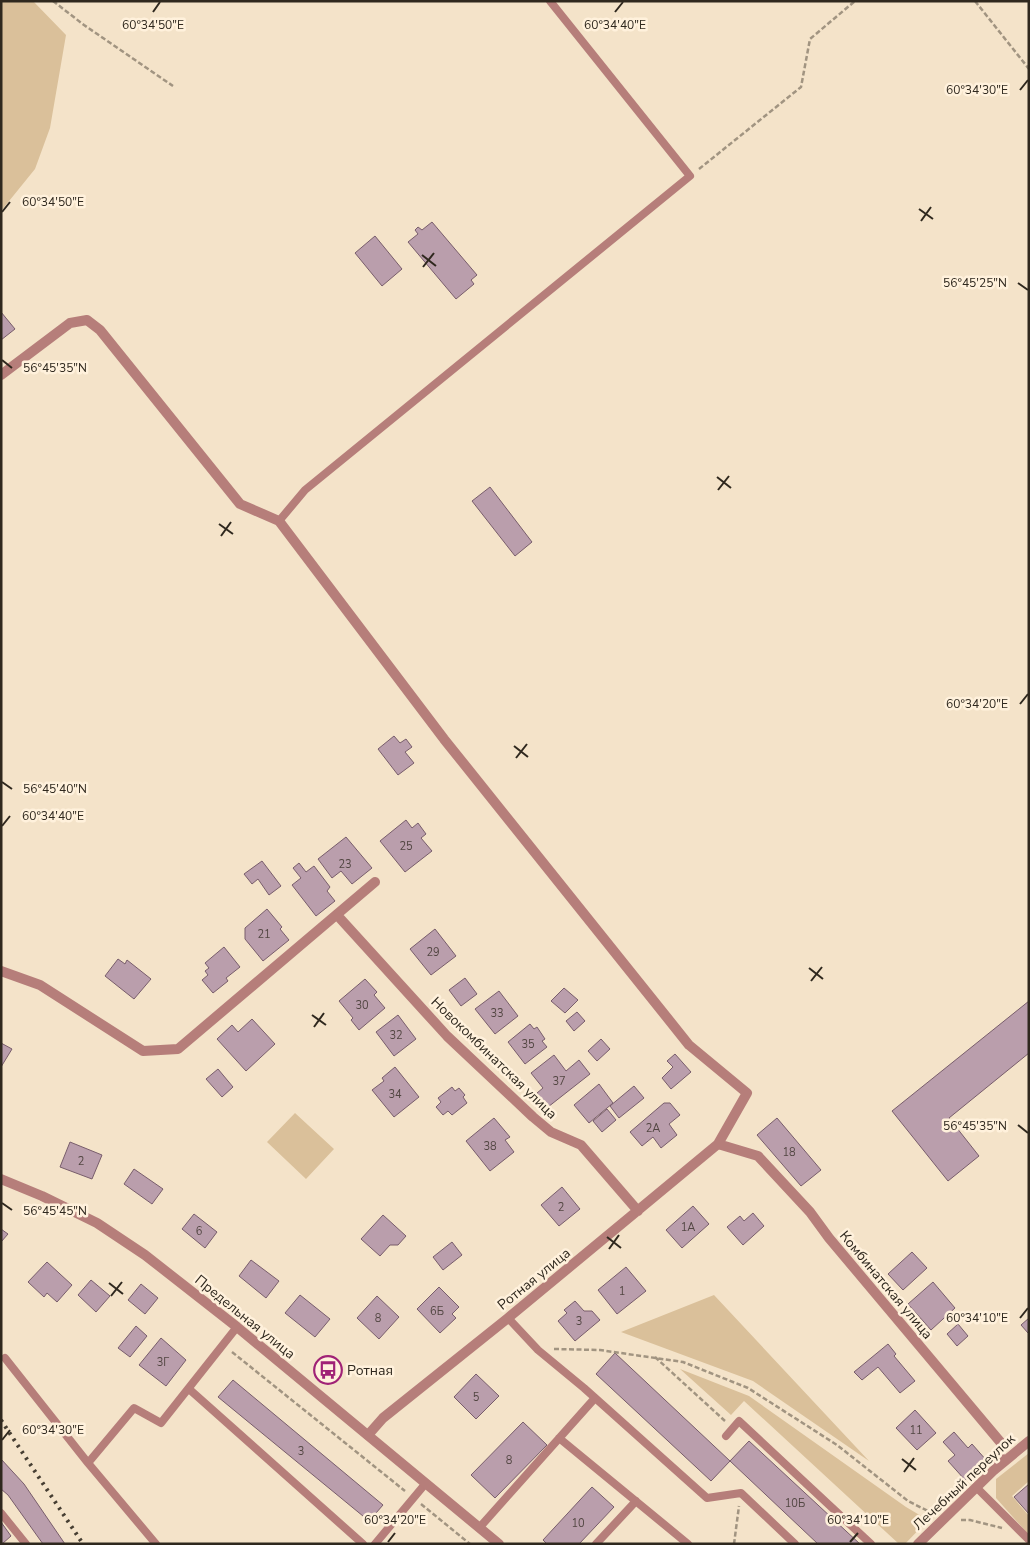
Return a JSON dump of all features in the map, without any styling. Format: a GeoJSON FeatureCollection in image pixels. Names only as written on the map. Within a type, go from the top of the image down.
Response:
{"type":"FeatureCollection","features":[{"type":"Feature","properties":{"kind":"street"},"geometry":{"type":"LineString","coordinates":[[1,374],[70,323],[87,320],[100,330],[240,504],[279,522],[444,739],[689,1045],[747,1093],[718,1144]]}},
{"type":"Feature","properties":{"kind":"street"},"geometry":{"type":"LineString","coordinates":[[1,971],[40,985],[142,1051],[178,1048],[375,882]]}},
{"type":"Feature","properties":{"kind":"street","name":"Новокомбинатская улица"},"geometry":{"type":"LineString","coordinates":[[337,915],[447,1036],[551,1132],[581,1145],[638,1211]]}},
{"type":"Feature","properties":{"kind":"street","name":"Ротная улица"},"geometry":{"type":"LineString","coordinates":[[368,1434],[383,1418],[508,1318],[718,1144]]}},
{"type":"Feature","properties":{"kind":"street","name":"Комбинатская улица"},"geometry":{"type":"LineString","coordinates":[[718,1144],[758,1156],[810,1212],[829,1238],[1002,1444],[996,1468]]}},
{"type":"Feature","properties":{"kind":"street","name":"Предельная улица"},"geometry":{"type":"LineString","coordinates":[[1,1180],[42,1196],[98,1223],[144,1255],[368,1434],[499,1544]]}},
{"type":"Feature","properties":{"kind":"street","name":"Лечебный переулок"},"geometry":{"type":"LineString","coordinates":[[918,1544],[996,1468],[1029,1441]]}},
{"type":"Feature","properties":{"kind":"lane"},"geometry":{"type":"LineString","coordinates":[[279,522],[305,490],[690,176],[550,1]]}},
{"type":"Feature","properties":{"kind":"lane"},"geometry":{"type":"LineString","coordinates":[[508,1318],[538,1350],[595,1398],[706,1498],[741,1493],[795,1544]]}},
{"type":"Feature","properties":{"kind":"lane"},"geometry":{"type":"LineString","coordinates":[[88,1464],[134,1408],[161,1423],[236,1327]]}},
{"type":"Feature","properties":{"kind":"lane"},"geometry":{"type":"LineString","coordinates":[[5,1358],[88,1464],[156,1544]]}},
{"type":"Feature","properties":{"kind":"lane"},"geometry":{"type":"LineString","coordinates":[[189,1389],[363,1544]]}},
{"type":"Feature","properties":{"kind":"lane"},"geometry":{"type":"LineString","coordinates":[[480,1528],[595,1398]]}},
{"type":"Feature","properties":{"kind":"lane"},"geometry":{"type":"LineString","coordinates":[[726,1436],[739,1421],[871,1544]]}},
{"type":"Feature","properties":{"kind":"lane"},"geometry":{"type":"LineString","coordinates":[[559,1438],[688,1544]]}},
{"type":"Feature","properties":{"kind":"lane"},"geometry":{"type":"LineString","coordinates":[[376,1544],[426,1483]]}},
{"type":"Feature","properties":{"kind":"lane"},"geometry":{"type":"LineString","coordinates":[[976,1487],[1029,1540]]}},
{"type":"Feature","properties":{"kind":"lane"},"geometry":{"type":"LineString","coordinates":[[596,1544],[636,1501]]}},
{"type":"Feature","properties":{"kind":"lane"},"geometry":{"type":"LineString","coordinates":[[1,1513],[26,1544]]}},
{"type":"Feature","properties":{"kind":"path"},"geometry":{"type":"LineString","coordinates":[[53,1],[84,26],[173,86]]}},
{"type":"Feature","properties":{"kind":"path"},"geometry":{"type":"LineString","coordinates":[[690,176],[801,87],[810,39],[855,1]]}},
{"type":"Feature","properties":{"kind":"path"},"geometry":{"type":"LineString","coordinates":[[975,1],[1029,69]]}},
{"type":"Feature","properties":{"kind":"path"},"geometry":{"type":"LineString","coordinates":[[223,1345],[470,1544]]}},
{"type":"Feature","properties":{"kind":"path"},"geometry":{"type":"LineString","coordinates":[[538,1350],[600,1350],[683,1362],[748,1388],[837,1445],[908,1501],[943,1519],[970,1520],[1019,1530]]}},
{"type":"Feature","properties":{"kind":"path"},"geometry":{"type":"LineString","coordinates":[[655,1357],[733,1429]]}},
{"type":"Feature","properties":{"kind":"path"},"geometry":{"type":"LineString","coordinates":[[734,1544],[741,1493]]}},
{"type":"Feature","properties":{"kind":"shaded area"},"geometry":{"type":"Polygon","coordinates":[[[1,1],[33,1],[66,35],[50,128],[35,169],[1,211],[1,1]]]}},
{"type":"Feature","properties":{"kind":"shaded area"},"geometry":{"type":"Polygon","coordinates":[[[295,1113],[334,1149],[306,1179],[267,1142],[295,1113]]]}},
{"type":"Feature","properties":{"kind":"shaded area"},"geometry":{"type":"Polygon","coordinates":[[[714,1295],[869,1461],[753,1381],[621,1332],[714,1295]]]}},
{"type":"Feature","properties":{"kind":"shaded area"},"geometry":{"type":"Polygon","coordinates":[[[680,1369],[749,1396],[906,1507],[928,1520],[905,1544],[899,1544],[744,1401],[731,1415],[680,1369]]]}},
{"type":"Feature","properties":{"kind":"shaded area"},"geometry":{"type":"Polygon","coordinates":[[[1029,1453],[1029,1481],[1012,1496],[1029,1516],[1029,1535],[996,1498],[996,1479],[1029,1453]]]}},
{"type":"Feature","properties":{"kind":"building"},"geometry":{"type":"Polygon","coordinates":[[[432,222],[477,275],[471,280],[474,284],[456,299],[408,242],[418,234],[415,230],[418,227],[422,230],[432,222]]]}},
{"type":"Feature","properties":{"kind":"building"},"geometry":{"type":"Polygon","coordinates":[[[375,236],[402,269],[382,286],[355,253],[375,236]]]}},
{"type":"Feature","properties":{"kind":"building"},"geometry":{"type":"Polygon","coordinates":[[[1,312],[15,329],[1,340],[1,312]]]}},
{"type":"Feature","properties":{"kind":"building"},"geometry":{"type":"Polygon","coordinates":[[[490,487],[532,542],[515,556],[472,501],[490,487]]]}},
{"type":"Feature","properties":{"kind":"building"},"geometry":{"type":"Polygon","coordinates":[[[394,736],[400,743],[406,739],[412,747],[405,752],[414,763],[398,775],[378,749],[394,736]]]}},
{"type":"Feature","properties":{"kind":"building"},"geometry":{"type":"Polygon","coordinates":[[[406,820],[412,828],[418,823],[426,834],[421,838],[432,851],[405,872],[380,841],[406,820]]]}},
{"type":"Feature","properties":{"kind":"building"},"geometry":{"type":"Polygon","coordinates":[[[346,837],[372,868],[352,884],[341,871],[332,878],[318,859],[346,837]]]}},
{"type":"Feature","properties":{"kind":"building"},"geometry":{"type":"Polygon","coordinates":[[[262,861],[281,886],[269,895],[258,879],[252,884],[244,874],[262,861]]]}},
{"type":"Feature","properties":{"kind":"building"},"geometry":{"type":"Polygon","coordinates":[[[299,863],[306,872],[314,866],[330,887],[327,891],[335,901],[316,916],[292,885],[301,878],[293,868],[299,863]]]}},
{"type":"Feature","properties":{"kind":"building"},"geometry":{"type":"Polygon","coordinates":[[[267,909],[282,927],[280,929],[289,940],[263,961],[245,939],[245,928],[267,909]]]}},
{"type":"Feature","properties":{"kind":"building"},"geometry":{"type":"Polygon","coordinates":[[[435,929],[456,956],[431,975],[410,949],[435,929]]]}},
{"type":"Feature","properties":{"kind":"building"},"geometry":{"type":"Polygon","coordinates":[[[224,947],[240,967],[226,978],[228,981],[213,993],[202,980],[208,975],[205,971],[209,968],[205,963],[224,947]]]}},
{"type":"Feature","properties":{"kind":"building"},"geometry":{"type":"Polygon","coordinates":[[[118,959],[125,964],[127,960],[151,979],[134,999],[105,976],[118,959]]]}},
{"type":"Feature","properties":{"kind":"building"},"geometry":{"type":"Polygon","coordinates":[[[465,978],[477,994],[461,1006],[449,990],[465,978]]]}},
{"type":"Feature","properties":{"kind":"building"},"geometry":{"type":"Polygon","coordinates":[[[365,979],[377,992],[374,995],[385,1008],[359,1030],[351,1020],[353,1018],[339,1001],[365,979]]]}},
{"type":"Feature","properties":{"kind":"building"},"geometry":{"type":"Polygon","coordinates":[[[564,988],[578,1000],[565,1013],[551,1001],[564,988]]]}},
{"type":"Feature","properties":{"kind":"building"},"geometry":{"type":"Polygon","coordinates":[[[499,991],[518,1016],[495,1034],[475,1009],[499,991]]]}},
{"type":"Feature","properties":{"kind":"building"},"geometry":{"type":"Polygon","coordinates":[[[1029,1001],[1029,1053],[949,1118],[979,1156],[948,1181],[892,1111],[1029,1001]]]}},
{"type":"Feature","properties":{"kind":"building"},"geometry":{"type":"Polygon","coordinates":[[[577,1012],[585,1021],[574,1031],[566,1021],[577,1012]]]}},
{"type":"Feature","properties":{"kind":"building"},"geometry":{"type":"Polygon","coordinates":[[[398,1015],[416,1039],[394,1056],[376,1032],[398,1015]]]}},
{"type":"Feature","properties":{"kind":"building"},"geometry":{"type":"Polygon","coordinates":[[[252,1019],[275,1044],[246,1071],[217,1039],[232,1025],[238,1032],[252,1019]]]}},
{"type":"Feature","properties":{"kind":"building"},"geometry":{"type":"Polygon","coordinates":[[[530,1024],[534,1029],[537,1027],[545,1039],[542,1041],[547,1047],[525,1064],[508,1042],[530,1024]]]}},
{"type":"Feature","properties":{"kind":"building"},"geometry":{"type":"Polygon","coordinates":[[[601,1039],[610,1049],[597,1061],[588,1051],[601,1039]]]}},
{"type":"Feature","properties":{"kind":"building"},"geometry":{"type":"Polygon","coordinates":[[[1,1043],[12,1049],[1,1067],[1,1043]]]}},
{"type":"Feature","properties":{"kind":"building"},"geometry":{"type":"Polygon","coordinates":[[[675,1054],[691,1072],[671,1089],[662,1078],[673,1067],[667,1061],[675,1054]]]}},
{"type":"Feature","properties":{"kind":"building"},"geometry":{"type":"Polygon","coordinates":[[[554,1055],[566,1071],[579,1060],[590,1074],[548,1107],[537,1093],[543,1088],[531,1073],[554,1055]]]}},
{"type":"Feature","properties":{"kind":"building"},"geometry":{"type":"Polygon","coordinates":[[[395,1067],[419,1097],[394,1117],[372,1090],[384,1081],[382,1078],[395,1067]]]}},
{"type":"Feature","properties":{"kind":"building"},"geometry":{"type":"Polygon","coordinates":[[[218,1069],[233,1087],[222,1097],[206,1079],[218,1069]]]}},
{"type":"Feature","properties":{"kind":"building"},"geometry":{"type":"Polygon","coordinates":[[[599,1084],[613,1103],[589,1123],[574,1105],[599,1084]]]}},
{"type":"Feature","properties":{"kind":"building"},"geometry":{"type":"Polygon","coordinates":[[[634,1086],[644,1098],[619,1118],[610,1106],[634,1086]]]}},
{"type":"Feature","properties":{"kind":"building"},"geometry":{"type":"Polygon","coordinates":[[[452,1087],[455,1091],[459,1088],[465,1095],[463,1097],[467,1103],[452,1115],[448,1111],[443,1115],[436,1107],[441,1102],[438,1098],[452,1087]]]}},
{"type":"Feature","properties":{"kind":"building"},"geometry":{"type":"Polygon","coordinates":[[[664,1103],[670,1103],[680,1115],[669,1124],[677,1135],[661,1148],[653,1137],[642,1146],[630,1132],[664,1103]]]}},
{"type":"Feature","properties":{"kind":"building"},"geometry":{"type":"Polygon","coordinates":[[[607,1109],[616,1120],[602,1132],[593,1121],[607,1109]]]}},
{"type":"Feature","properties":{"kind":"building"},"geometry":{"type":"Polygon","coordinates":[[[494,1118],[510,1137],[505,1140],[514,1152],[490,1171],[466,1141],[494,1118]]]}},
{"type":"Feature","properties":{"kind":"building"},"geometry":{"type":"Polygon","coordinates":[[[777,1118],[821,1170],[801,1186],[757,1135],[777,1118]]]}},
{"type":"Feature","properties":{"kind":"building"},"geometry":{"type":"Polygon","coordinates":[[[70,1142],[102,1155],[92,1179],[60,1167],[70,1142]]]}},
{"type":"Feature","properties":{"kind":"building"},"geometry":{"type":"Polygon","coordinates":[[[134,1169],[163,1189],[152,1204],[124,1184],[134,1169]]]}},
{"type":"Feature","properties":{"kind":"building"},"geometry":{"type":"Polygon","coordinates":[[[562,1187],[580,1209],[559,1226],[541,1205],[562,1187]]]}},
{"type":"Feature","properties":{"kind":"building"},"geometry":{"type":"Polygon","coordinates":[[[693,1206],[709,1224],[682,1248],[666,1230],[693,1206]]]}},
{"type":"Feature","properties":{"kind":"building"},"geometry":{"type":"Polygon","coordinates":[[[753,1213],[764,1226],[743,1245],[727,1227],[740,1216],[744,1221],[753,1213]]]}},
{"type":"Feature","properties":{"kind":"building"},"geometry":{"type":"Polygon","coordinates":[[[194,1214],[217,1232],[205,1248],[182,1229],[194,1214]]]}},
{"type":"Feature","properties":{"kind":"building"},"geometry":{"type":"Polygon","coordinates":[[[383,1215],[406,1236],[398,1245],[390,1245],[380,1256],[361,1239],[383,1215]]]}},
{"type":"Feature","properties":{"kind":"building"},"geometry":{"type":"Polygon","coordinates":[[[1,1229],[8,1234],[1,1242],[1,1229]]]}},
{"type":"Feature","properties":{"kind":"building"},"geometry":{"type":"Polygon","coordinates":[[[452,1242],[462,1255],[443,1270],[433,1257],[452,1242]]]}},
{"type":"Feature","properties":{"kind":"building"},"geometry":{"type":"Polygon","coordinates":[[[912,1252],[927,1268],[903,1290],[888,1274],[912,1252]]]}},
{"type":"Feature","properties":{"kind":"building"},"geometry":{"type":"Polygon","coordinates":[[[251,1260],[279,1281],[266,1298],[239,1276],[251,1260]]]}},
{"type":"Feature","properties":{"kind":"building"},"geometry":{"type":"Polygon","coordinates":[[[47,1262],[72,1285],[57,1302],[47,1293],[44,1297],[28,1282],[47,1262]]]}},
{"type":"Feature","properties":{"kind":"building"},"geometry":{"type":"Polygon","coordinates":[[[626,1267],[646,1291],[617,1314],[598,1290],[626,1267]]]}},
{"type":"Feature","properties":{"kind":"building"},"geometry":{"type":"Polygon","coordinates":[[[91,1280],[110,1296],[96,1312],[78,1295],[91,1280]]]}},
{"type":"Feature","properties":{"kind":"building"},"geometry":{"type":"Polygon","coordinates":[[[933,1282],[955,1308],[931,1330],[908,1304],[933,1282]]]}},
{"type":"Feature","properties":{"kind":"building"},"geometry":{"type":"Polygon","coordinates":[[[141,1284],[158,1298],[145,1314],[128,1300],[141,1284]]]}},
{"type":"Feature","properties":{"kind":"building"},"geometry":{"type":"Polygon","coordinates":[[[439,1287],[459,1307],[452,1314],[456,1318],[440,1333],[417,1309],[439,1287]]]}},
{"type":"Feature","properties":{"kind":"building"},"geometry":{"type":"Polygon","coordinates":[[[300,1295],[330,1319],[315,1337],[285,1313],[300,1295]]]}},
{"type":"Feature","properties":{"kind":"building"},"geometry":{"type":"Polygon","coordinates":[[[377,1296],[399,1317],[379,1339],[357,1318],[377,1296]]]}},
{"type":"Feature","properties":{"kind":"building"},"geometry":{"type":"Polygon","coordinates":[[[575,1301],[584,1311],[592,1311],[600,1320],[575,1341],[558,1321],[567,1313],[564,1310],[575,1301]]]}},
{"type":"Feature","properties":{"kind":"building"},"geometry":{"type":"Polygon","coordinates":[[[1029,1318],[1029,1332],[1028,1333],[1021,1325],[1029,1318]]]}},
{"type":"Feature","properties":{"kind":"building"},"geometry":{"type":"Polygon","coordinates":[[[958,1324],[968,1336],[957,1346],[947,1334],[958,1324]]]}},
{"type":"Feature","properties":{"kind":"building"},"geometry":{"type":"Polygon","coordinates":[[[136,1326],[147,1336],[130,1357],[118,1348],[136,1326]]]}},
{"type":"Feature","properties":{"kind":"building"},"geometry":{"type":"Polygon","coordinates":[[[161,1338],[186,1360],[166,1386],[139,1365],[161,1338]]]}},
{"type":"Feature","properties":{"kind":"building"},"geometry":{"type":"Polygon","coordinates":[[[888,1344],[896,1354],[894,1356],[915,1381],[900,1393],[878,1367],[862,1380],[854,1372],[888,1344]]]}},
{"type":"Feature","properties":{"kind":"building"},"geometry":{"type":"Polygon","coordinates":[[[615,1353],[730,1461],[711,1481],[596,1374],[615,1353]]]}},
{"type":"Feature","properties":{"kind":"building"},"geometry":{"type":"Polygon","coordinates":[[[476,1374],[499,1396],[476,1419],[454,1397],[476,1374]]]}},
{"type":"Feature","properties":{"kind":"building"},"geometry":{"type":"Polygon","coordinates":[[[233,1380],[383,1505],[369,1521],[218,1397],[233,1380]]]}},
{"type":"Feature","properties":{"kind":"building"},"geometry":{"type":"Polygon","coordinates":[[[915,1410],[936,1433],[917,1450],[896,1428],[915,1410]]]}},
{"type":"Feature","properties":{"kind":"building"},"geometry":{"type":"Polygon","coordinates":[[[523,1422],[547,1445],[495,1498],[471,1475],[523,1422]]]}},
{"type":"Feature","properties":{"kind":"building"},"geometry":{"type":"Polygon","coordinates":[[[954,1432],[968,1448],[972,1444],[987,1461],[965,1480],[948,1461],[955,1455],[943,1442],[954,1432]]]}},
{"type":"Feature","properties":{"kind":"building"},"geometry":{"type":"Polygon","coordinates":[[[749,1441],[860,1544],[818,1544],[730,1461],[749,1441]]]}},
{"type":"Feature","properties":{"kind":"building"},"geometry":{"type":"Polygon","coordinates":[[[1,1459],[24,1484],[65,1544],[43,1544],[8,1495],[1,1489],[1,1459]]]}},
{"type":"Feature","properties":{"kind":"building"},"geometry":{"type":"Polygon","coordinates":[[[1029,1484],[1029,1514],[1014,1497],[1029,1484]]]}},
{"type":"Feature","properties":{"kind":"building"},"geometry":{"type":"Polygon","coordinates":[[[592,1487],[614,1507],[579,1544],[547,1544],[543,1540],[592,1487]]]}},
{"type":"Feature","properties":{"kind":"building"},"geometry":{"type":"Polygon","coordinates":[[[1,1522],[11,1536],[2,1544],[1,1544],[1,1522]]]}},
{"type":"Feature","properties":{"kind":"railway"},"geometry":{"type":"LineString","coordinates":[[1,1420],[83,1544]]}},
{"type":"Feature","properties":{"kind":"place","name":"Ротная"},"geometry":{"type":"Point","coordinates":[328,1370]}}]}
